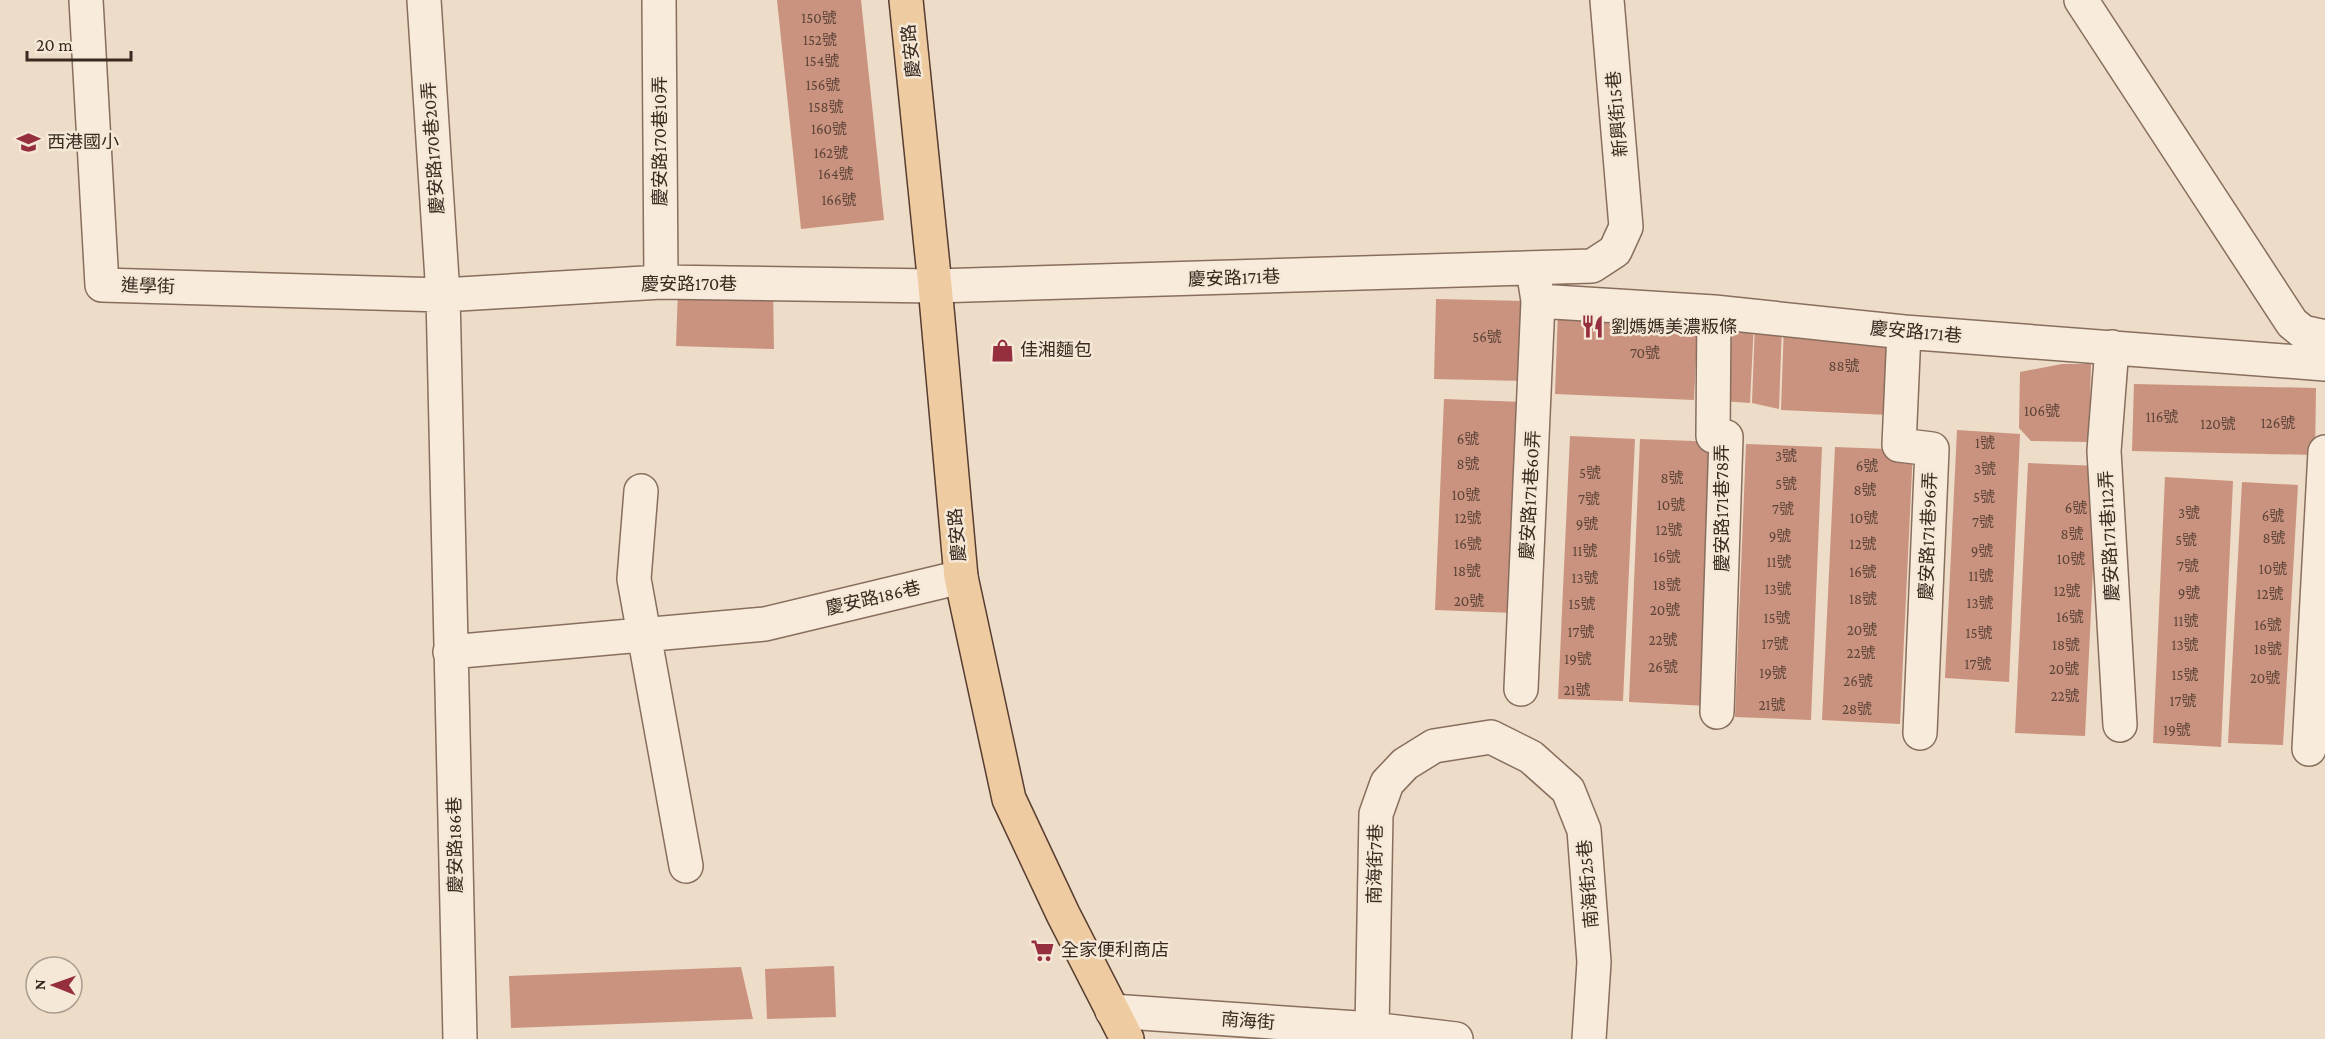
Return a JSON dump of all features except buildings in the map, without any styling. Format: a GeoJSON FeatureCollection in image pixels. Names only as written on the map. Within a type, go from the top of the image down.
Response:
{"type":"FeatureCollection","features":[{"type":"Feature","properties":{"kind":"main road","name":"慶安路"},"geometry":{"type":"LineString","coordinates":[[906,0],[935,286],[960,577],[1009,799],[1127,1039]]}},
{"type":"Feature","properties":{"kind":"street","name":"進學街"},"geometry":{"type":"LineString","coordinates":[[86,0],[102,285],[443,295]]}},
{"type":"Feature","properties":{"kind":"street","name":"慶安路170巷20弄"},"geometry":{"type":"LineString","coordinates":[[424,0],[443,295]]}},
{"type":"Feature","properties":{"kind":"street","name":"慶安路170巷10弄"},"geometry":{"type":"LineString","coordinates":[[659,0],[661,282]]}},
{"type":"Feature","properties":{"kind":"street","name":"新興街15巷"},"geometry":{"type":"LineString","coordinates":[[1592,266],[1615,251],[1626,227],[1607,0]]}},
{"type":"Feature","properties":{"kind":"street"},"geometry":{"type":"LineString","coordinates":[[2081,0],[2292,323],[2303,332],[2325,337]]}},
{"type":"Feature","properties":{"kind":"street","name":"慶安路171巷"},"geometry":{"type":"LineString","coordinates":[[1535,285],[1592,266]]}},
{"type":"Feature","properties":{"kind":"street","name":"慶安路170巷"},"geometry":{"type":"LineString","coordinates":[[443,295],[661,282],[935,286]]}},
{"type":"Feature","properties":{"kind":"street","name":"慶安路171巷"},"geometry":{"type":"LineString","coordinates":[[935,286],[1535,285],[1714,312],[1904,332],[2325,364]]}},
{"type":"Feature","properties":{"kind":"street","name":"慶安路171巷60弄"},"geometry":{"type":"LineString","coordinates":[[1521,689],[1535,285]]}},
{"type":"Feature","properties":{"kind":"street","name":"慶安路186巷"},"geometry":{"type":"LineString","coordinates":[[443,295],[460,1039]]}},
{"type":"Feature","properties":{"kind":"street","name":"慶安路171巷78弄"},"geometry":{"type":"LineString","coordinates":[[1714,312],[1713,436],[1726,436],[1718,712]]}},
{"type":"Feature","properties":{"kind":"street","name":"慶安路171巷96弄"},"geometry":{"type":"LineString","coordinates":[[1904,332],[1899,445],[1932,449],[1920,733]]}},
{"type":"Feature","properties":{"kind":"street","name":"慶安路171巷112弄"},"geometry":{"type":"LineString","coordinates":[[2112,347],[2104,451],[2120,725]]}},
{"type":"Feature","properties":{"kind":"street"},"geometry":{"type":"LineString","coordinates":[[2309,749],[2325,452]]}},
{"type":"Feature","properties":{"kind":"street"},"geometry":{"type":"LineString","coordinates":[[641,490],[634,579],[686,866]]}},
{"type":"Feature","properties":{"kind":"street","name":"慶安路186巷"},"geometry":{"type":"LineString","coordinates":[[450,652],[765,624],[960,577]]}},
{"type":"Feature","properties":{"kind":"street","name":"南海街7巷"},"geometry":{"type":"LineString","coordinates":[[1372,1029],[1376,814],[1387,783],[1405,764],[1434,746],[1491,737]]}},
{"type":"Feature","properties":{"kind":"street","name":"南海街25巷"},"geometry":{"type":"LineString","coordinates":[[1491,737],[1531,757],[1568,790],[1584,830],[1594,962],[1589,1039]]}},
{"type":"Feature","properties":{"kind":"street","name":"南海街"},"geometry":{"type":"LineString","coordinates":[[1112,1011],[1372,1029],[1456,1039]]}},
{"type":"Feature","properties":{"kind":"place","name":"西港國小"},"geometry":{"type":"Point","coordinates":[29,142]}},
{"type":"Feature","properties":{"kind":"place","name":"劉媽媽美濃粄條"},"geometry":{"type":"Point","coordinates":[1593,327]}},
{"type":"Feature","properties":{"kind":"place","name":"佳湘麵包"},"geometry":{"type":"Point","coordinates":[1002,350]}},
{"type":"Feature","properties":{"kind":"place","name":"全家便利商店"},"geometry":{"type":"Point","coordinates":[1043,950]}}]}
